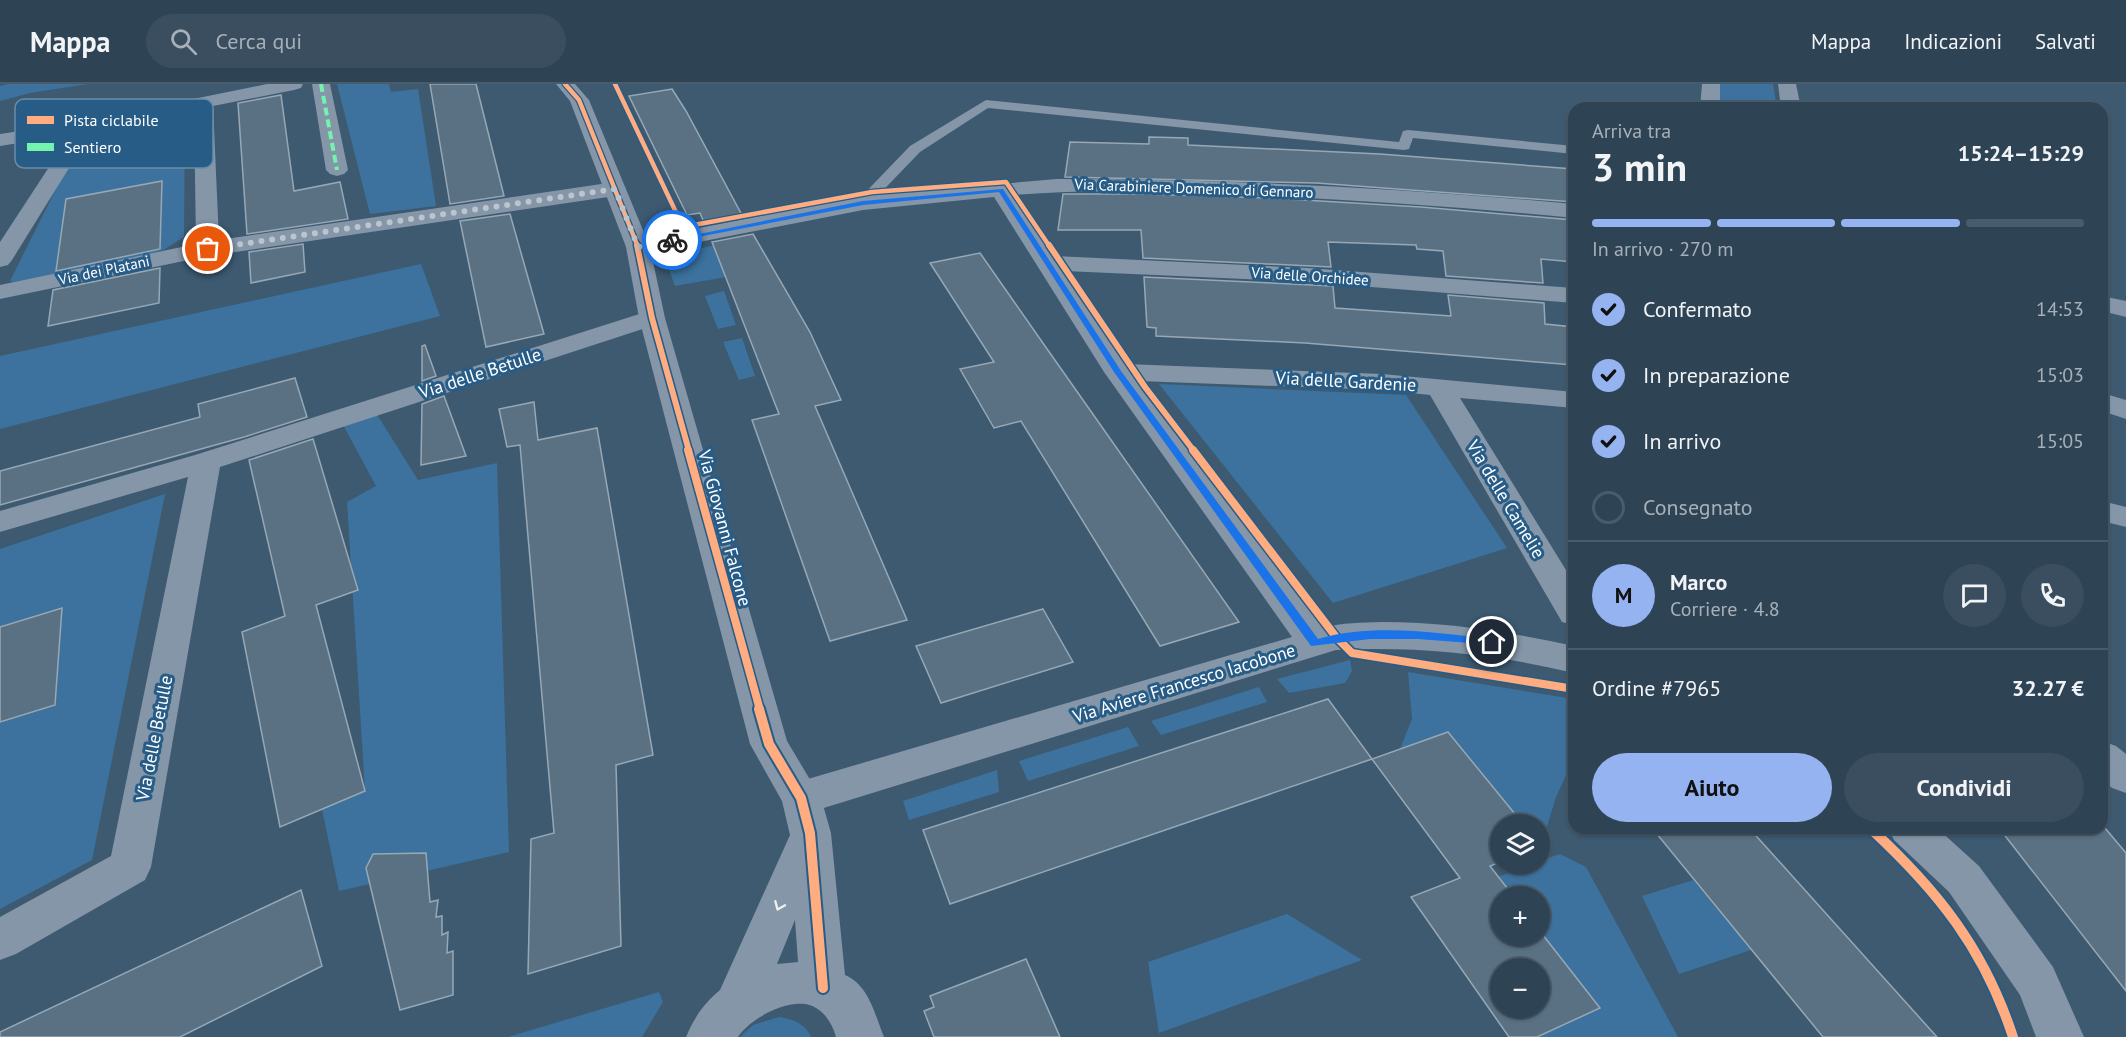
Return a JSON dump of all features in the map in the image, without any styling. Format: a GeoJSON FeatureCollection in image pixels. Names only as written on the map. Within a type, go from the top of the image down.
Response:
{"type":"FeatureCollection","features":[{"type":"Feature","properties":{"kind":"street"},"geometry":{"type":"LineString","coordinates":[[213,101],[294,84]]}},
{"type":"Feature","properties":{"kind":"street"},"geometry":{"type":"LineString","coordinates":[[321,84],[337,170]]}},
{"type":"Feature","properties":{"kind":"street","name":"Via Giovanni Falcone"},"geometry":{"type":"LineString","coordinates":[[565,84],[579,100],[638,247],[652,318],[769,744],[806,816],[843,1010]]}},
{"type":"Feature","properties":{"kind":"street"},"geometry":{"type":"LineString","coordinates":[[1710,102],[1711,84]]}},
{"type":"Feature","properties":{"kind":"street"},"geometry":{"type":"LineString","coordinates":[[1787,84],[1790,102]]}},
{"type":"Feature","properties":{"kind":"street"},"geometry":{"type":"LineString","coordinates":[[0,140],[15,138]]}},
{"type":"Feature","properties":{"kind":"street"},"geometry":{"type":"LineString","coordinates":[[0,260],[59,168]]}},
{"type":"Feature","properties":{"kind":"street"},"geometry":{"type":"LineString","coordinates":[[205,168],[208,249]]}},
{"type":"Feature","properties":{"kind":"street","name":"Via Carabiniere Domenico di Gennaro"},"geometry":{"type":"LineString","coordinates":[[638,247],[863,203],[1057,185],[1181,185],[1425,197],[1568,211]]}},
{"type":"Feature","properties":{"kind":"street","name":"Via dei Platani"},"geometry":{"type":"LineString","coordinates":[[0,292],[208,249],[615,189]]}},
{"type":"Feature","properties":{"kind":"street"},"geometry":{"type":"LineString","coordinates":[[1000,190],[1118,372],[1315,643]]}},
{"type":"Feature","properties":{"kind":"street","name":"Via delle Orchidee"},"geometry":{"type":"LineString","coordinates":[[1047,263],[1308,275],[1568,296]]}},
{"type":"Feature","properties":{"kind":"street"},"geometry":{"type":"LineString","coordinates":[[2108,305],[2126,309]]}},
{"type":"Feature","properties":{"kind":"street","name":"Via delle Betulle"},"geometry":{"type":"LineString","coordinates":[[0,522],[206,462],[652,318]]}},
{"type":"Feature","properties":{"kind":"street","name":"Via delle Gardenie"},"geometry":{"type":"LineString","coordinates":[[1118,372],[1439,386],[1568,399]]}},
{"type":"Feature","properties":{"kind":"street","name":"Via delle Camelie"},"geometry":{"type":"LineString","coordinates":[[1439,386],[1568,603]]}},
{"type":"Feature","properties":{"kind":"street"},"geometry":{"type":"LineString","coordinates":[[2108,403],[2126,410]]}},
{"type":"Feature","properties":{"kind":"street","name":"Via delle Betulle"},"geometry":{"type":"LineString","coordinates":[[0,940],[130,867],[206,462]]}},
{"type":"Feature","properties":{"kind":"street"},"geometry":{"type":"LineString","coordinates":[[2108,512],[2126,517]]}},
{"type":"Feature","properties":{"kind":"street","name":"Via Aviere Francesco Iacobone"},"geometry":{"type":"LineString","coordinates":[[806,816],[1315,643],[1336,638],[1418,635],[1469,639],[1568,659]]}},
{"type":"Feature","properties":{"kind":"street"},"geometry":{"type":"LineString","coordinates":[[2108,762],[2126,777]]}},
{"type":"Feature","properties":{"kind":"street"},"geometry":{"type":"LineString","coordinates":[[724,1020],[806,816]]}},
{"type":"Feature","properties":{"kind":"street"},"geometry":{"type":"LineString","coordinates":[[1915,834],[1964,879],[2037,982],[2060,1037]]}},
{"type":"Feature","properties":{"kind":"street"},"geometry":{"type":"LineString","coordinates":[[724,1020],[751,994],[780,983],[809,983],[843,1010]]}},
{"type":"Feature","properties":{"kind":"lane"},"geometry":{"type":"LineString","coordinates":[[863,203],[915,149],[986,104],[1404,146],[1408,134],[1568,149]]}},
{"type":"Feature","properties":{"kind":"shaded area"},"geometry":{"type":"Polygon","coordinates":[[[8,84],[88,84],[30,93],[0,101],[0,86],[8,84]]]}},
{"type":"Feature","properties":{"kind":"shaded area"},"geometry":{"type":"Polygon","coordinates":[[[337,84],[389,84],[391,92],[418,89],[436,206],[370,214],[337,84]]]}},
{"type":"Feature","properties":{"kind":"shaded area"},"geometry":{"type":"Polygon","coordinates":[[[1719,84],[1773,84],[1776,102],[1720,102],[1719,84]]]}},
{"type":"Feature","properties":{"kind":"shaded area"},"geometry":{"type":"Polygon","coordinates":[[[66,168],[185,168],[184,237],[163,250],[149,255],[10,281],[66,168]]]}},
{"type":"Feature","properties":{"kind":"shaded area"},"geometry":{"type":"Polygon","coordinates":[[[741,240],[726,277],[675,286],[666,261],[678,253],[741,240]]]}},
{"type":"Feature","properties":{"kind":"shaded area"},"geometry":{"type":"Polygon","coordinates":[[[421,264],[440,316],[0,429],[0,356],[421,264]]]}},
{"type":"Feature","properties":{"kind":"shaded area"},"geometry":{"type":"Polygon","coordinates":[[[724,291],[736,325],[718,329],[705,296],[724,291]]]}},
{"type":"Feature","properties":{"kind":"shaded area"},"geometry":{"type":"Polygon","coordinates":[[[742,338],[755,376],[739,380],[723,342],[742,338]]]}},
{"type":"Feature","properties":{"kind":"shaded area"},"geometry":{"type":"Polygon","coordinates":[[[1159,384],[1406,395],[1507,548],[1333,603],[1159,384]]]}},
{"type":"Feature","properties":{"kind":"shaded area"},"geometry":{"type":"Polygon","coordinates":[[[376,413],[418,480],[497,463],[509,852],[339,891],[322,809],[365,791],[347,502],[376,486],[342,423],[376,413]]]}},
{"type":"Feature","properties":{"kind":"shaded area"},"geometry":{"type":"Polygon","coordinates":[[[165,494],[92,860],[0,909],[0,549],[165,494]]]}},
{"type":"Feature","properties":{"kind":"shaded area"},"geometry":{"type":"Polygon","coordinates":[[[1350,660],[1352,671],[1345,683],[1289,693],[1277,679],[1350,660]]]}},
{"type":"Feature","properties":{"kind":"shaded area"},"geometry":{"type":"Polygon","coordinates":[[[1408,672],[1568,698],[1568,771],[1550,817],[1550,814],[1515,814],[1448,732],[1400,749],[1412,719],[1408,672]]]}},
{"type":"Feature","properties":{"kind":"shaded area"},"geometry":{"type":"Polygon","coordinates":[[[1259,687],[1267,702],[1161,735],[1151,721],[1259,687]]]}},
{"type":"Feature","properties":{"kind":"shaded area"},"geometry":{"type":"Polygon","coordinates":[[[1128,727],[1139,746],[1028,781],[1019,761],[1128,727]]]}},
{"type":"Feature","properties":{"kind":"shaded area"},"geometry":{"type":"Polygon","coordinates":[[[997,770],[999,792],[909,820],[903,801],[997,770]]]}},
{"type":"Feature","properties":{"kind":"shaded area"},"geometry":{"type":"Polygon","coordinates":[[[1560,854],[1586,867],[1678,1037],[1537,1037],[1600,1008],[1550,944],[1550,886],[1505,886],[1498,877],[1506,874],[1550,874],[1550,857],[1560,854]]]}},
{"type":"Feature","properties":{"kind":"shaded area"},"geometry":{"type":"Polygon","coordinates":[[[1693,880],[1751,950],[1679,974],[1642,896],[1693,880]]]}},
{"type":"Feature","properties":{"kind":"shaded area"},"geometry":{"type":"Polygon","coordinates":[[[1287,914],[1362,960],[1159,1033],[1148,962],[1287,914]]]}},
{"type":"Feature","properties":{"kind":"shaded area"},"geometry":{"type":"Polygon","coordinates":[[[659,992],[663,1002],[642,1037],[508,1037],[659,992]]]}},
{"type":"Feature","properties":{"kind":"shaded area"},"geometry":{"type":"Polygon","coordinates":[[[779,1017],[798,1022],[811,1037],[740,1037],[753,1025],[779,1017]]]}},
{"type":"Feature","properties":{"kind":"building"},"geometry":{"type":"Polygon","coordinates":[[[430,84],[476,84],[504,196],[450,204],[430,84]]]}},
{"type":"Feature","properties":{"kind":"building"},"geometry":{"type":"Polygon","coordinates":[[[672,89],[743,217],[705,225],[700,213],[687,215],[629,96],[672,89]]]}},
{"type":"Feature","properties":{"kind":"building"},"geometry":{"type":"Polygon","coordinates":[[[281,95],[294,191],[340,182],[348,219],[247,234],[238,103],[281,95]]]}},
{"type":"Feature","properties":{"kind":"building"},"geometry":{"type":"Polygon","coordinates":[[[1149,137],[1188,138],[1188,145],[1380,154],[1568,169],[1568,202],[1316,183],[1065,177],[1070,142],[1149,144],[1149,137]]]}},
{"type":"Feature","properties":{"kind":"building"},"geometry":{"type":"Polygon","coordinates":[[[162,181],[160,249],[56,271],[66,199],[162,181]]]}},
{"type":"Feature","properties":{"kind":"building"},"geometry":{"type":"Polygon","coordinates":[[[1063,194],[1269,198],[1421,207],[1568,219],[1568,261],[1541,259],[1543,283],[1446,276],[1443,251],[1417,249],[1416,245],[1328,242],[1331,267],[1143,258],[1141,230],[1058,230],[1063,194]]]}},
{"type":"Feature","properties":{"kind":"building"},"geometry":{"type":"Polygon","coordinates":[[[510,214],[544,334],[486,347],[460,221],[510,214]]]}},
{"type":"Feature","properties":{"kind":"building"},"geometry":{"type":"Polygon","coordinates":[[[753,234],[810,332],[841,400],[815,406],[907,620],[830,641],[752,420],[779,414],[712,242],[753,234]]]}},
{"type":"Feature","properties":{"kind":"building"},"geometry":{"type":"Polygon","coordinates":[[[303,244],[305,272],[251,283],[249,252],[303,244]]]}},
{"type":"Feature","properties":{"kind":"building"},"geometry":{"type":"Polygon","coordinates":[[[980,253],[1239,622],[1160,646],[1021,421],[994,428],[960,369],[994,362],[930,263],[980,253]]]}},
{"type":"Feature","properties":{"kind":"building"},"geometry":{"type":"Polygon","coordinates":[[[160,268],[159,303],[48,326],[53,290],[160,268]]]}},
{"type":"Feature","properties":{"kind":"building"},"geometry":{"type":"Polygon","coordinates":[[[1144,277],[1333,286],[1335,308],[1451,316],[1448,295],[1544,303],[1545,324],[1568,326],[1568,365],[1305,343],[1156,336],[1156,328],[1147,327],[1144,277]]]}},
{"type":"Feature","properties":{"kind":"building"},"geometry":{"type":"Polygon","coordinates":[[[425,345],[436,376],[422,381],[422,346],[425,345]]]}},
{"type":"Feature","properties":{"kind":"building"},"geometry":{"type":"Polygon","coordinates":[[[295,378],[307,417],[244,437],[0,505],[0,471],[200,417],[198,404],[295,378]]]}},
{"type":"Feature","properties":{"kind":"building"},"geometry":{"type":"Polygon","coordinates":[[[444,396],[466,456],[421,465],[422,404],[444,396]]]}},
{"type":"Feature","properties":{"kind":"building"},"geometry":{"type":"Polygon","coordinates":[[[534,402],[538,440],[597,428],[653,755],[616,765],[621,946],[528,974],[531,839],[554,833],[520,445],[507,447],[499,409],[534,402]]]}},
{"type":"Feature","properties":{"kind":"building"},"geometry":{"type":"Polygon","coordinates":[[[313,439],[358,590],[316,605],[365,791],[280,827],[242,632],[285,616],[249,460],[313,439]]]}},
{"type":"Feature","properties":{"kind":"building"},"geometry":{"type":"Polygon","coordinates":[[[62,608],[55,705],[0,722],[0,627],[62,608]]]}},
{"type":"Feature","properties":{"kind":"building"},"geometry":{"type":"Polygon","coordinates":[[[1043,609],[1073,662],[941,703],[916,646],[1043,609]]]}},
{"type":"Feature","properties":{"kind":"building"},"geometry":{"type":"Polygon","coordinates":[[[1328,699],[1372,759],[950,904],[923,830],[1328,699]]]}},
{"type":"Feature","properties":{"kind":"building"},"geometry":{"type":"Polygon","coordinates":[[[1448,732],[1515,814],[1490,814],[1490,874],[1496,874],[1505,886],[1490,886],[1490,946],[1550,946],[1550,944],[1600,1008],[1537,1037],[1509,1037],[1496,1018],[1550,1018],[1550,958],[1490,958],[1490,1010],[1411,897],[1460,878],[1372,759],[1448,732]]]}},
{"type":"Feature","properties":{"kind":"building"},"geometry":{"type":"Polygon","coordinates":[[[2108,832],[2126,853],[2126,991],[2004,834],[2108,834],[2108,832]]]}},
{"type":"Feature","properties":{"kind":"building"},"geometry":{"type":"Polygon","coordinates":[[[1657,834],[1754,834],[1937,1037],[1823,1037],[1657,834]]]}},
{"type":"Feature","properties":{"kind":"building"},"geometry":{"type":"Polygon","coordinates":[[[426,853],[430,902],[438,900],[436,917],[442,916],[442,935],[448,932],[447,953],[453,951],[453,995],[400,1010],[366,868],[373,854],[426,853]]]}},
{"type":"Feature","properties":{"kind":"building"},"geometry":{"type":"Polygon","coordinates":[[[301,890],[322,966],[180,1037],[0,1037],[0,1032],[301,890]]]}},
{"type":"Feature","properties":{"kind":"building"},"geometry":{"type":"Polygon","coordinates":[[[1026,959],[1060,1037],[934,1037],[924,1011],[934,1007],[930,996],[1026,959]]]}},
{"type":"Feature","properties":{"kind":"marked path"},"geometry":{"type":"LineString","coordinates":[[321,84],[337,170]]}},
{"type":"Feature","properties":{"kind":"cycle path"},"geometry":{"type":"LineString","coordinates":[[565,84],[579,100],[638,247],[652,318],[769,744],[801,798],[810,833],[823,988]]}},
{"type":"Feature","properties":{"kind":"cycle path"},"geometry":{"type":"LineString","coordinates":[[615,84],[683,227],[872,192],[1006,182],[1145,387],[1336,637],[1352,653],[1568,688]]}},
{"type":"Feature","properties":{"kind":"cycle path"},"geometry":{"type":"LineString","coordinates":[[1877,834],[1917,872],[1963,932],[1999,998],[2013,1037]]}},
{"type":"Feature","properties":{"kind":"way so far"},"geometry":{"type":"LineString","coordinates":[[208,249],[615,189],[638,247],[672,240]]}},
{"type":"Feature","properties":{"kind":"route"},"geometry":{"type":"LineString","coordinates":[[672,240],[863,203],[1000,190],[1118,372],[1315,643],[1336,638],[1370,635],[1418,635],[1492,642]]}}]}
